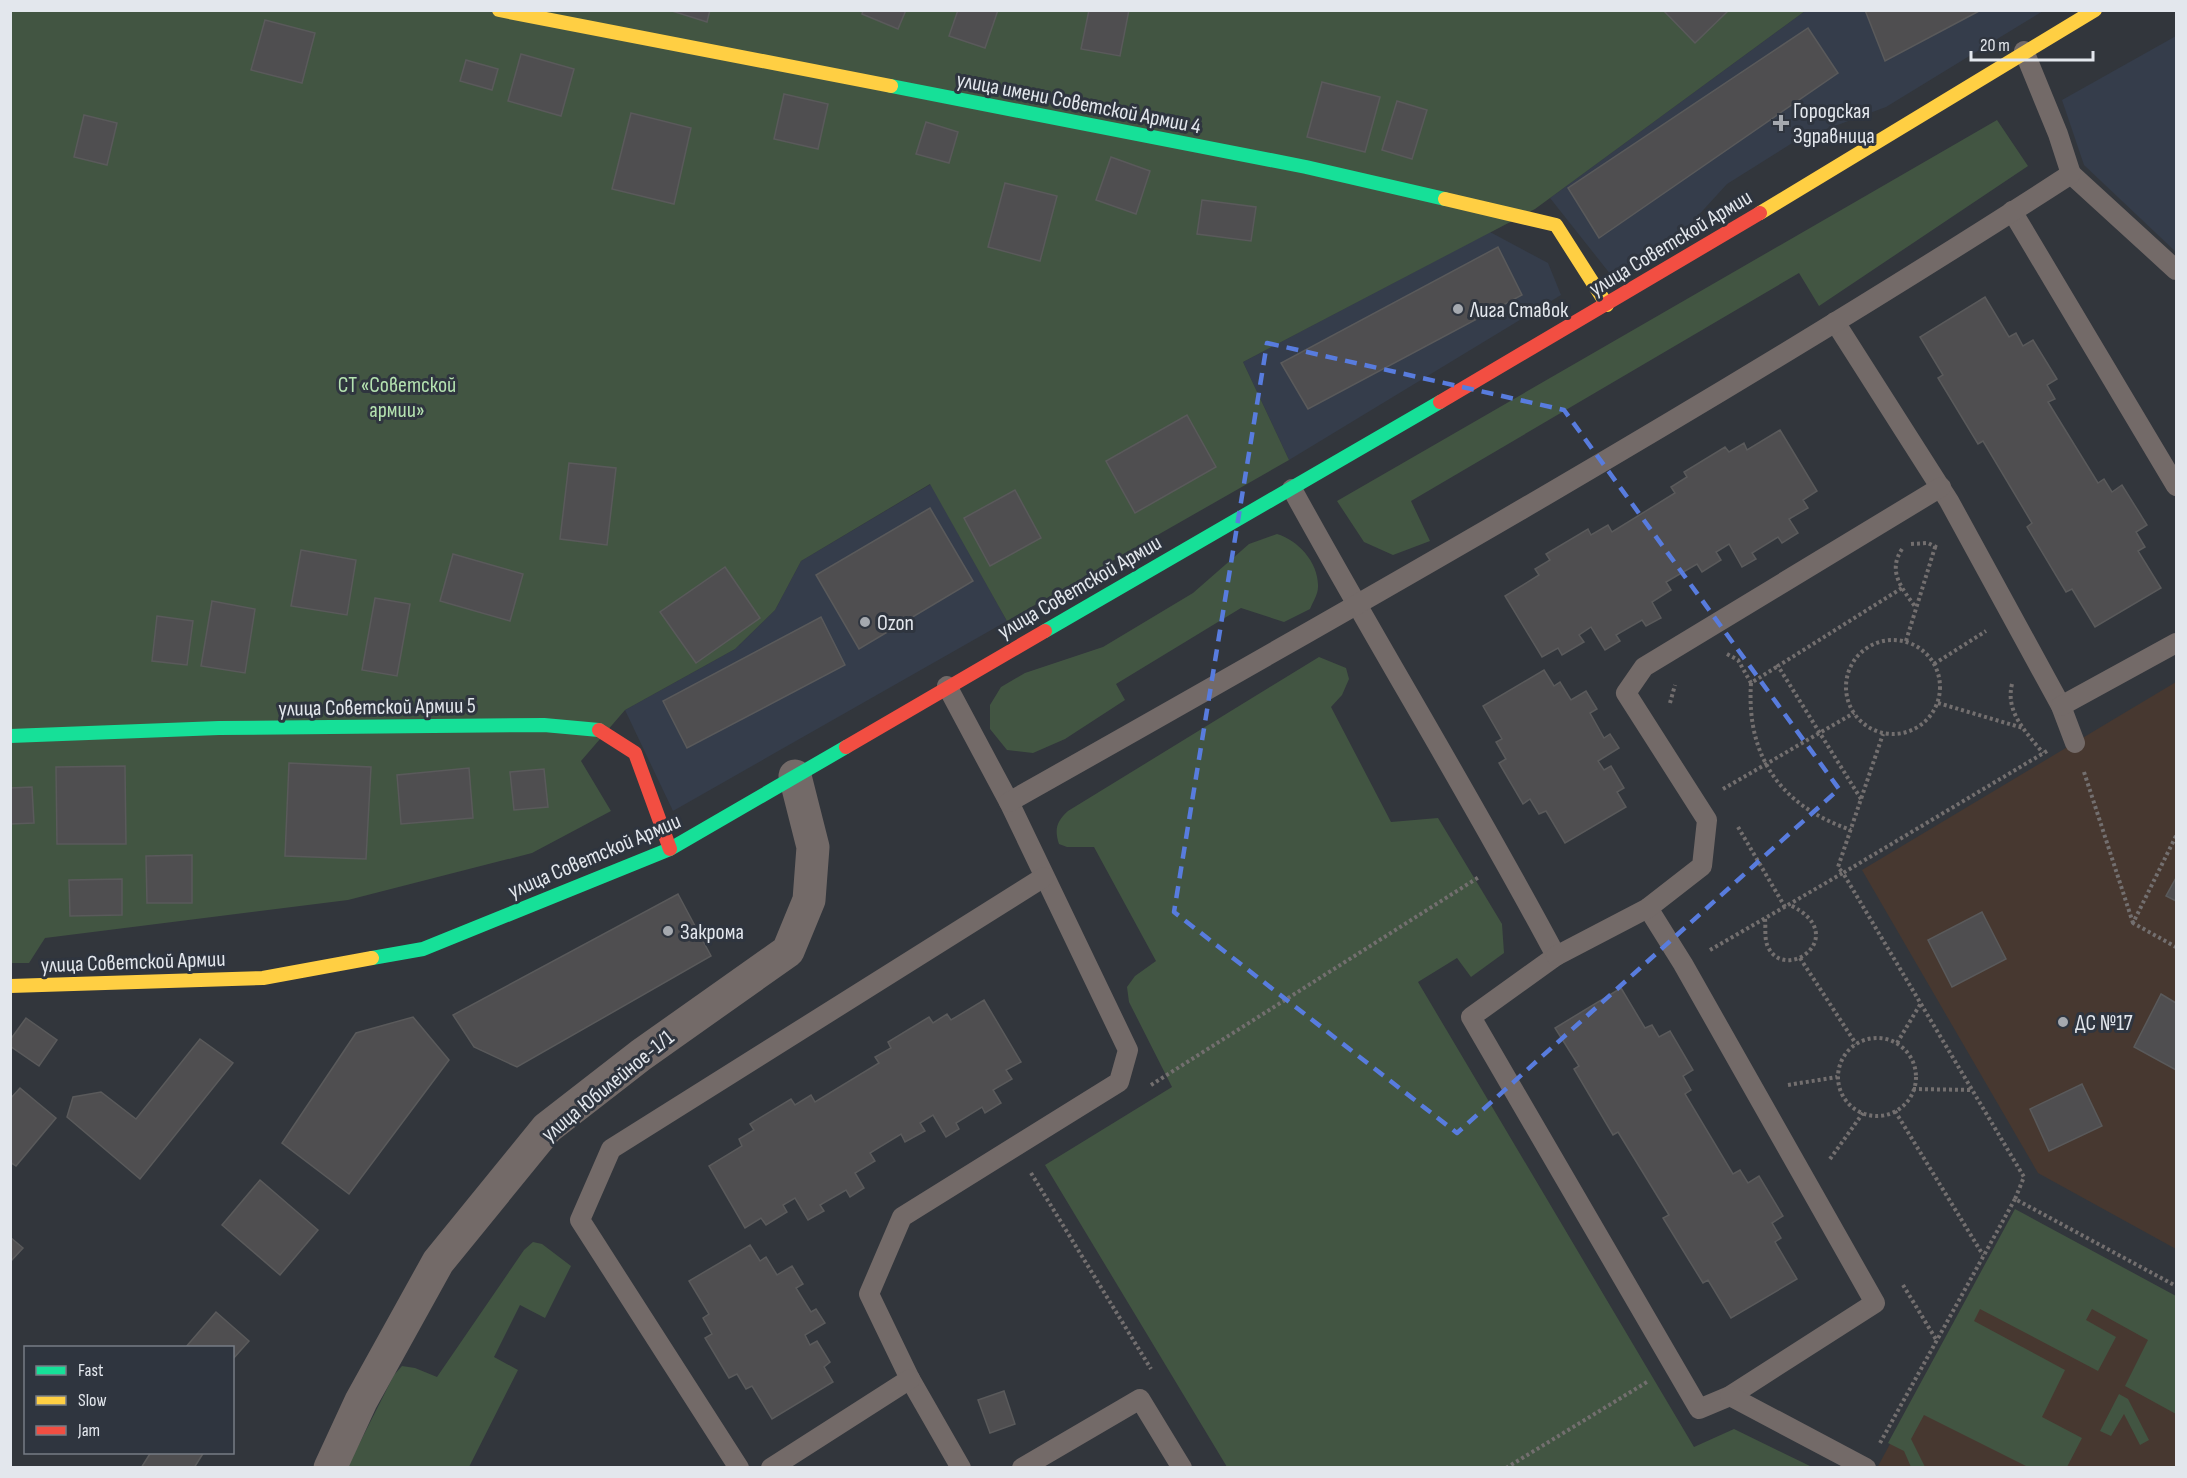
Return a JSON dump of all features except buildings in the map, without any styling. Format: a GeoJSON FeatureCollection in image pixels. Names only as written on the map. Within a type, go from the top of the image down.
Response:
{"type":"FeatureCollection","features":[{"type":"Feature","properties":{"kind":"street","name":"улица имени Советской Армии 4"},"geometry":{"type":"LineString","coordinates":[[499,10],[1306,167],[1556,225],[1607,305]]}},
{"type":"Feature","properties":{"kind":"street","name":"улица Советской Армии"},"geometry":{"type":"LineString","coordinates":[[10,986],[263,978],[423,950],[670,849],[1607,305],[2095,10]]}},
{"type":"Feature","properties":{"kind":"street","name":"улица Советской Армии 5"},"geometry":{"type":"LineString","coordinates":[[10,736],[219,728],[544,725],[597,728],[635,753],[670,849]]}},
{"type":"Feature","properties":{"kind":"street","name":"улица Юбилейное-1/1"},"geometry":{"type":"LineString","coordinates":[[330,1467],[361,1401],[438,1262],[547,1128],[641,1054],[788,951],[808,900],[813,847],[795,776]]}},
{"type":"Feature","properties":{"kind":"lane"},"geometry":{"type":"LineString","coordinates":[[2024,51],[2058,134],[2071,174],[2176,270]]}},
{"type":"Feature","properties":{"kind":"lane"},"geometry":{"type":"LineString","coordinates":[[1009,802],[1356,607],[1835,322],[2071,174]]}},
{"type":"Feature","properties":{"kind":"lane"},"geometry":{"type":"LineString","coordinates":[[2012,212],[2176,486]]}},
{"type":"Feature","properties":{"kind":"lane"},"geometry":{"type":"LineString","coordinates":[[1835,322],[1945,494],[2061,706],[2073,740]]}},
{"type":"Feature","properties":{"kind":"lane"},"geometry":{"type":"LineString","coordinates":[[1292,489],[1356,607],[1505,860],[1557,956]]}},
{"type":"Feature","properties":{"kind":"lane"},"geometry":{"type":"LineString","coordinates":[[1648,908],[1683,964],[1875,1303],[1730,1396],[1699,1409],[1471,1017],[1557,956],[1648,908],[1702,866],[1707,820],[1626,693],[1644,667],[1945,494]]}},
{"type":"Feature","properties":{"kind":"lane"},"geometry":{"type":"LineString","coordinates":[[2061,706],[2176,642]]}},
{"type":"Feature","properties":{"kind":"lane"},"geometry":{"type":"LineString","coordinates":[[948,686],[1009,802],[1128,1050],[1119,1082],[902,1217],[869,1294],[910,1379],[961,1467]]}},
{"type":"Feature","properties":{"kind":"lane"},"geometry":{"type":"LineString","coordinates":[[739,1467],[580,1220],[611,1149],[1044,877]]}},
{"type":"Feature","properties":{"kind":"lane"},"geometry":{"type":"LineString","coordinates":[[771,1467],[910,1379]]}},
{"type":"Feature","properties":{"kind":"lane"},"geometry":{"type":"LineString","coordinates":[[1730,1396],[1866,1467]]}},
{"type":"Feature","properties":{"kind":"lane"},"geometry":{"type":"LineString","coordinates":[[1022,1467],[1140,1399],[1182,1467]]}},
{"type":"Feature","properties":{"kind":"path"},"geometry":{"type":"LineString","coordinates":[[1906,641],[1935,545],[1945,494]]}},
{"type":"Feature","properties":{"kind":"path"},"geometry":{"type":"LineString","coordinates":[[1916,609],[1896,579],[1896,558],[1903,547],[1912,543],[1935,545],[1944,553]]}},
{"type":"Feature","properties":{"kind":"path"},"geometry":{"type":"LineString","coordinates":[[1751,682],[1902,588]]}},
{"type":"Feature","properties":{"kind":"path"},"geometry":{"type":"LineString","coordinates":[[1934,664],[1991,628]]}},
{"type":"Feature","properties":{"kind":"path"},"geometry":{"type":"LineString","coordinates":[[1890,640],[1906,641],[1920,648],[1939,672],[1941,688],[1938,703],[1929,718],[1916,729],[1900,734],[1883,734],[1868,728],[1854,713],[1847,701],[1845,684],[1849,668],[1859,654],[1873,644],[1890,640]]}},
{"type":"Feature","properties":{"kind":"path"},"geometry":{"type":"LineString","coordinates":[[1716,655],[1732,654],[1751,682],[1749,713],[1755,740],[1767,765],[1784,790],[1798,804],[1825,821],[1851,830]]}},
{"type":"Feature","properties":{"kind":"path"},"geometry":{"type":"LineString","coordinates":[[1778,666],[1861,799]]}},
{"type":"Feature","properties":{"kind":"path"},"geometry":{"type":"LineString","coordinates":[[1671,711],[1670,698],[1676,685],[1683,678]]}},
{"type":"Feature","properties":{"kind":"path"},"geometry":{"type":"LineString","coordinates":[[2014,678],[2010,701],[2024,729],[2043,753]]}},
{"type":"Feature","properties":{"kind":"path"},"geometry":{"type":"LineString","coordinates":[[1938,703],[2024,729]]}},
{"type":"Feature","properties":{"kind":"path"},"geometry":{"type":"LineString","coordinates":[[1717,792],[1854,713]]}},
{"type":"Feature","properties":{"kind":"path"},"geometry":{"type":"LineString","coordinates":[[1877,1448],[2015,1199],[2024,1177],[1838,867],[1883,734]]}},
{"type":"Feature","properties":{"kind":"path"},"geometry":{"type":"LineString","coordinates":[[1683,964],[1766,919],[2043,753],[2073,740],[2133,923],[2176,947]]}},
{"type":"Feature","properties":{"kind":"path"},"geometry":{"type":"LineString","coordinates":[[1734,821],[1787,906],[1805,912],[1815,925],[1816,941],[1809,953],[1800,958],[1787,960],[1774,956],[1768,947],[1766,919]]}},
{"type":"Feature","properties":{"kind":"path"},"geometry":{"type":"LineString","coordinates":[[2133,923],[2176,836]]}},
{"type":"Feature","properties":{"kind":"path"},"geometry":{"type":"LineString","coordinates":[[1119,1082],[1139,1093],[1505,860]]}},
{"type":"Feature","properties":{"kind":"path"},"geometry":{"type":"LineString","coordinates":[[1800,958],[1857,1044]]}},
{"type":"Feature","properties":{"kind":"path"},"geometry":{"type":"LineString","coordinates":[[1897,1043],[1921,1003]]}},
{"type":"Feature","properties":{"kind":"path"},"geometry":{"type":"LineString","coordinates":[[1866,1039],[1883,1039],[1897,1043],[1914,1065],[1916,1080],[1913,1089],[1903,1105],[1895,1111],[1876,1116],[1863,1113],[1850,1105],[1841,1094],[1837,1077],[1841,1060],[1857,1044],[1866,1039]]}},
{"type":"Feature","properties":{"kind":"path"},"geometry":{"type":"LineString","coordinates":[[1783,1086],[1837,1077]]}},
{"type":"Feature","properties":{"kind":"path"},"geometry":{"type":"LineString","coordinates":[[1913,1089],[1972,1090]]}},
{"type":"Feature","properties":{"kind":"path"},"geometry":{"type":"LineString","coordinates":[[1895,1111],[1984,1255]]}},
{"type":"Feature","properties":{"kind":"path"},"geometry":{"type":"LineString","coordinates":[[1828,1161],[1863,1113]]}},
{"type":"Feature","properties":{"kind":"path"},"geometry":{"type":"LineString","coordinates":[[1015,1147],[1156,1377]]}},
{"type":"Feature","properties":{"kind":"path"},"geometry":{"type":"LineString","coordinates":[[2015,1199],[2176,1286]]}},
{"type":"Feature","properties":{"kind":"path"},"geometry":{"type":"LineString","coordinates":[[1506,1467],[1674,1366]]}},
{"type":"Feature","properties":{"kind":"highlighted area"},"geometry":{"type":"Polygon","coordinates":[[[1267,343],[1564,410],[1839,789],[1457,1133],[1174,912],[1267,343]]]}},
{"type":"Feature","properties":{"kind":"shaded area"},"geometry":{"type":"Polygon","coordinates":[[[1805,11],[2043,11],[1886,107],[1797,140],[1727,184],[1684,231],[1611,275],[1550,198],[1805,11]]]}},
{"type":"Feature","properties":{"kind":"shaded area"},"geometry":{"type":"Polygon","coordinates":[[[2176,36],[2176,252],[2084,165],[2062,100],[2176,36]]]}},
{"type":"Feature","properties":{"kind":"shaded area"},"geometry":{"type":"Polygon","coordinates":[[[1490,232],[1548,263],[1561,295],[1289,460],[1243,362],[1490,232]]]}},
{"type":"Feature","properties":{"kind":"shaded area"},"geometry":{"type":"Polygon","coordinates":[[[931,484],[1007,621],[673,811],[625,710],[735,649],[775,610],[801,561],[931,484]]]}},
{"type":"Feature","properties":{"kind":"shaded area","name":"ДС №17"},"geometry":{"type":"Polygon","coordinates":[[[2176,682],[2176,1249],[2038,1173],[1862,870],[2176,682]]]}},
{"type":"Feature","properties":{"kind":"shaded area"},"geometry":{"type":"Polygon","coordinates":[[[2015,1213],[2176,1300],[2176,1467],[1877,1468],[2015,1213]]]}},
{"type":"Feature","properties":{"kind":"green space","name":"СТ «Советской армии»"},"geometry":{"type":"Polygon","coordinates":[[[10,11],[1805,11],[1535,209],[1243,362],[1289,460],[1007,621],[930,484],[801,561],[775,610],[735,649],[625,710],[581,761],[611,811],[532,853],[348,900],[45,938],[29,963],[11,963],[10,11]]]}},
{"type":"Feature","properties":{"kind":"green space"},"geometry":{"type":"Polygon","coordinates":[[[1997,120],[2028,166],[1819,306],[1799,273],[1411,501],[1430,541],[1393,555],[1364,542],[1337,501],[1997,120]]]}},
{"type":"Feature","properties":{"kind":"green space"},"geometry":{"type":"Polygon","coordinates":[[[1277,534],[1299,547],[1315,569],[1318,590],[1310,609],[1284,622],[1241,608],[1116,684],[1125,700],[1065,739],[1033,753],[1007,750],[990,729],[990,705],[1001,687],[1025,673],[1103,647],[1193,593],[1249,544],[1277,534]]]}},
{"type":"Feature","properties":{"kind":"green space"},"geometry":{"type":"Polygon","coordinates":[[[1319,657],[1346,668],[1349,679],[1342,695],[1331,707],[1391,822],[1438,818],[1502,924],[1504,953],[1471,977],[1457,958],[1418,982],[1694,1447],[1734,1429],[1812,1467],[1227,1467],[1045,1165],[1172,1087],[1129,1002],[1127,987],[1135,976],[1156,961],[1094,847],[1067,847],[1059,844],[1057,830],[1061,818],[1068,811],[1319,657]]]}},
{"type":"Feature","properties":{"kind":"green space"},"geometry":{"type":"Polygon","coordinates":[[[2015,1209],[2176,1296],[2176,1414],[2125,1386],[2148,1340],[2092,1309],[2086,1320],[2116,1337],[2098,1371],[1980,1309],[1974,1321],[2065,1370],[2042,1417],[2082,1438],[2067,1467],[2028,1467],[1924,1415],[1911,1439],[1925,1467],[1911,1467],[1904,1451],[1888,1443],[2015,1209]]]}},
{"type":"Feature","properties":{"kind":"green space"},"geometry":{"type":"Polygon","coordinates":[[[533,1242],[542,1244],[571,1266],[545,1318],[520,1305],[494,1357],[518,1370],[469,1467],[347,1468],[394,1375],[402,1366],[415,1368],[437,1377],[524,1250],[533,1242]]]}},
{"type":"Feature","properties":{"kind":"green space"},"geometry":{"type":"Polygon","coordinates":[[[2119,1394],[2128,1399],[2149,1440],[2140,1445],[2124,1414],[2111,1436],[2100,1431],[2119,1394]]]}},
{"type":"Feature","properties":{"kind":"traffic: fast"},"geometry":{"type":"LineString","coordinates":[[891,86],[1306,167],[1445,199]]}},
{"type":"Feature","properties":{"kind":"traffic: fast"},"geometry":{"type":"LineString","coordinates":[[1045,631],[1440,402]]}},
{"type":"Feature","properties":{"kind":"traffic: fast"},"geometry":{"type":"LineString","coordinates":[[10,736],[219,728],[544,725],[599,730]]}},
{"type":"Feature","properties":{"kind":"traffic: fast"},"geometry":{"type":"LineString","coordinates":[[372,958],[423,949],[670,849],[846,747]]}},
{"type":"Feature","properties":{"kind":"traffic: slow"},"geometry":{"type":"LineString","coordinates":[[499,10],[891,86]]}},
{"type":"Feature","properties":{"kind":"traffic: slow"},"geometry":{"type":"LineString","coordinates":[[1760,213],[2095,10]]}},
{"type":"Feature","properties":{"kind":"traffic: slow"},"geometry":{"type":"LineString","coordinates":[[1445,199],[1556,225],[1607,305]]}},
{"type":"Feature","properties":{"kind":"traffic: slow"},"geometry":{"type":"LineString","coordinates":[[10,986],[263,978],[372,958]]}},
{"type":"Feature","properties":{"kind":"traffic: jam"},"geometry":{"type":"LineString","coordinates":[[1440,402],[1760,213]]}},
{"type":"Feature","properties":{"kind":"traffic: jam"},"geometry":{"type":"LineString","coordinates":[[846,747],[1045,631]]}},
{"type":"Feature","properties":{"kind":"traffic: jam"},"geometry":{"type":"LineString","coordinates":[[599,730],[635,753],[670,849]]}},
{"type":"Feature","properties":{"kind":"place","name":"Городская Здравница"},"geometry":{"type":"Point","coordinates":[1781,123]}},
{"type":"Feature","properties":{"kind":"place","name":"Лига Ставок"},"geometry":{"type":"Point","coordinates":[1458,309]}},
{"type":"Feature","properties":{"kind":"place","name":"Ozon"},"geometry":{"type":"Point","coordinates":[865,622]}},
{"type":"Feature","properties":{"kind":"place","name":"Закрома"},"geometry":{"type":"Point","coordinates":[668,931]}},
{"type":"Feature","properties":{"kind":"place","name":"ДС №17"},"geometry":{"type":"Point","coordinates":[2063,1022]}}]}
